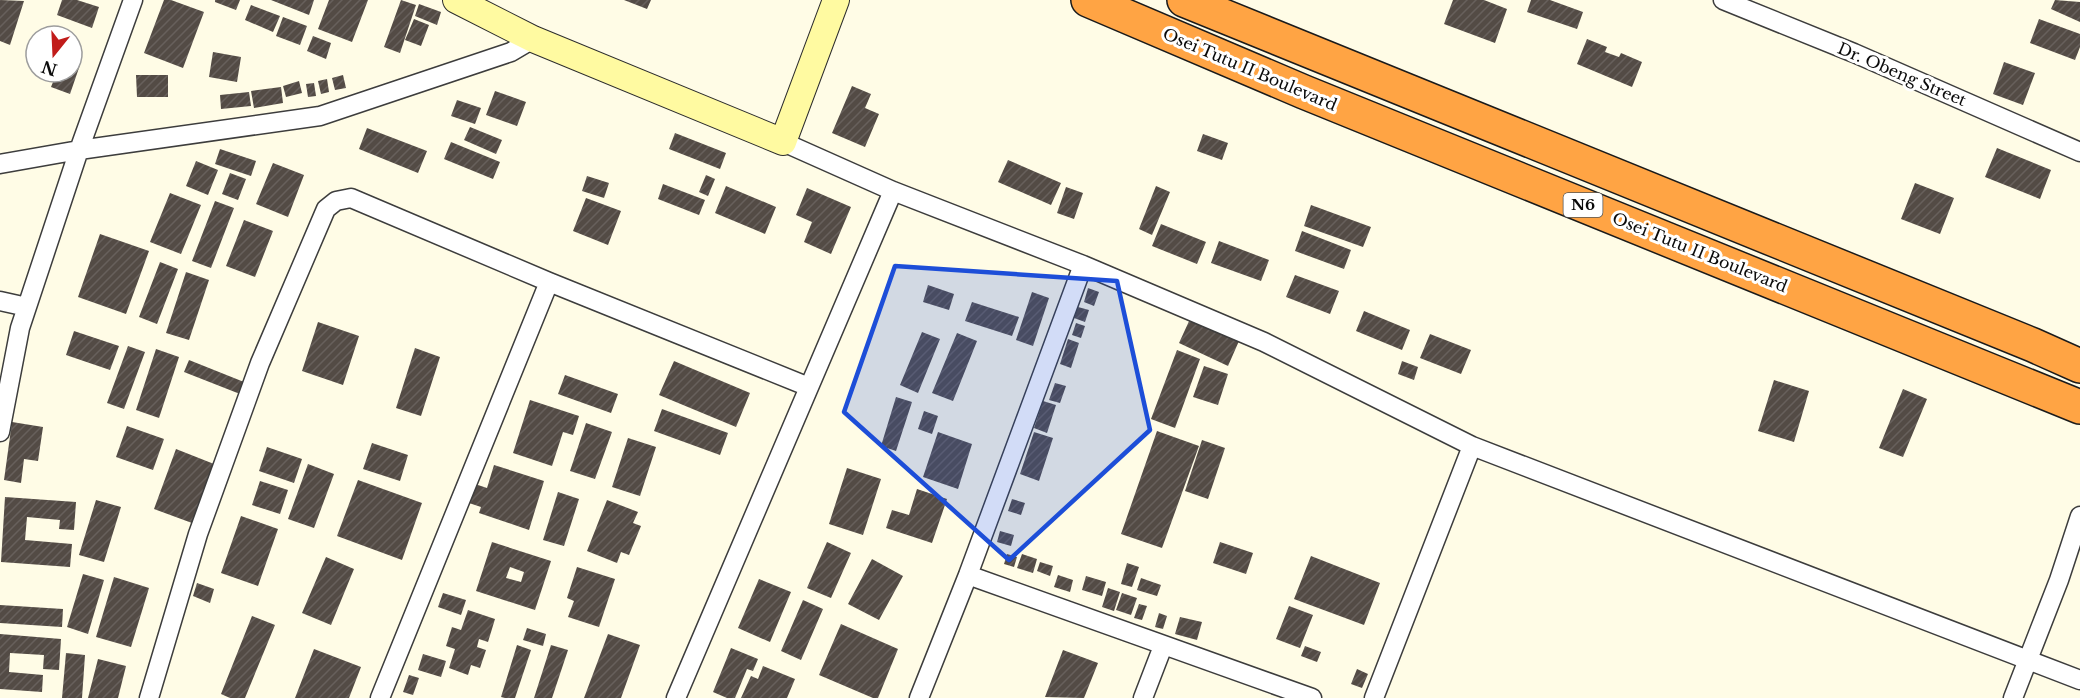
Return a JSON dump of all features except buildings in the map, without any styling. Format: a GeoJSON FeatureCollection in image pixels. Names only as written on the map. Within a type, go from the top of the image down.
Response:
{"type":"FeatureCollection","features":[{"type":"Feature","properties":{"kind":"highway","name":"Osei Tutu II Boulevard"},"geometry":{"type":"LineString","coordinates":[[1088,0],[1315,96],[2080,407]]}},
{"type":"Feature","properties":{"kind":"highway","name":"N6"},"geometry":{"type":"LineString","coordinates":[[1184,0],[2080,366]]}},
{"type":"Feature","properties":{"kind":"street"},"geometry":{"type":"LineString","coordinates":[[0,432],[20,328],[79,150],[133,0]]}},
{"type":"Feature","properties":{"kind":"street"},"geometry":{"type":"LineString","coordinates":[[456,0],[533,39],[893,190],[1083,265],[1264,342],[1472,446],[2080,680]]}},
{"type":"Feature","properties":{"kind":"street"},"geometry":{"type":"LineString","coordinates":[[783,142],[836,0]]}},
{"type":"Feature","properties":{"kind":"street","name":"Dr. Obeng Street"},"geometry":{"type":"LineString","coordinates":[[1723,0],[1854,52],[2080,152]]}},
{"type":"Feature","properties":{"kind":"street"},"geometry":{"type":"LineString","coordinates":[[0,164],[79,150],[320,116],[511,52],[533,39]]}},
{"type":"Feature","properties":{"kind":"street"},"geometry":{"type":"LineString","coordinates":[[676,698],[893,190]]}},
{"type":"Feature","properties":{"kind":"street"},"geometry":{"type":"LineString","coordinates":[[149,698],[198,534],[260,363],[326,209],[336,201],[351,198],[549,282],[809,387]]}},
{"type":"Feature","properties":{"kind":"street"},"geometry":{"type":"LineString","coordinates":[[919,698],[968,575],[1083,265]]}},
{"type":"Feature","properties":{"kind":"street"},"geometry":{"type":"LineString","coordinates":[[380,698],[549,282]]}},
{"type":"Feature","properties":{"kind":"street"},"geometry":{"type":"LineString","coordinates":[[0,301],[27,307]]}},
{"type":"Feature","properties":{"kind":"street"},"geometry":{"type":"LineString","coordinates":[[1374,698],[1472,446]]}},
{"type":"Feature","properties":{"kind":"street"},"geometry":{"type":"LineString","coordinates":[[2013,698],[2060,580],[2080,516]]}},
{"type":"Feature","properties":{"kind":"street"},"geometry":{"type":"LineString","coordinates":[[968,575],[1312,698]]}},
{"type":"Feature","properties":{"kind":"street"},"geometry":{"type":"LineString","coordinates":[[1143,698],[1163,646]]}},
{"type":"Feature","properties":{"kind":"highlighted area"},"geometry":{"type":"Polygon","coordinates":[[[895,266],[1117,281],[1150,430],[1009,560],[844,412],[895,266]]]}}]}
